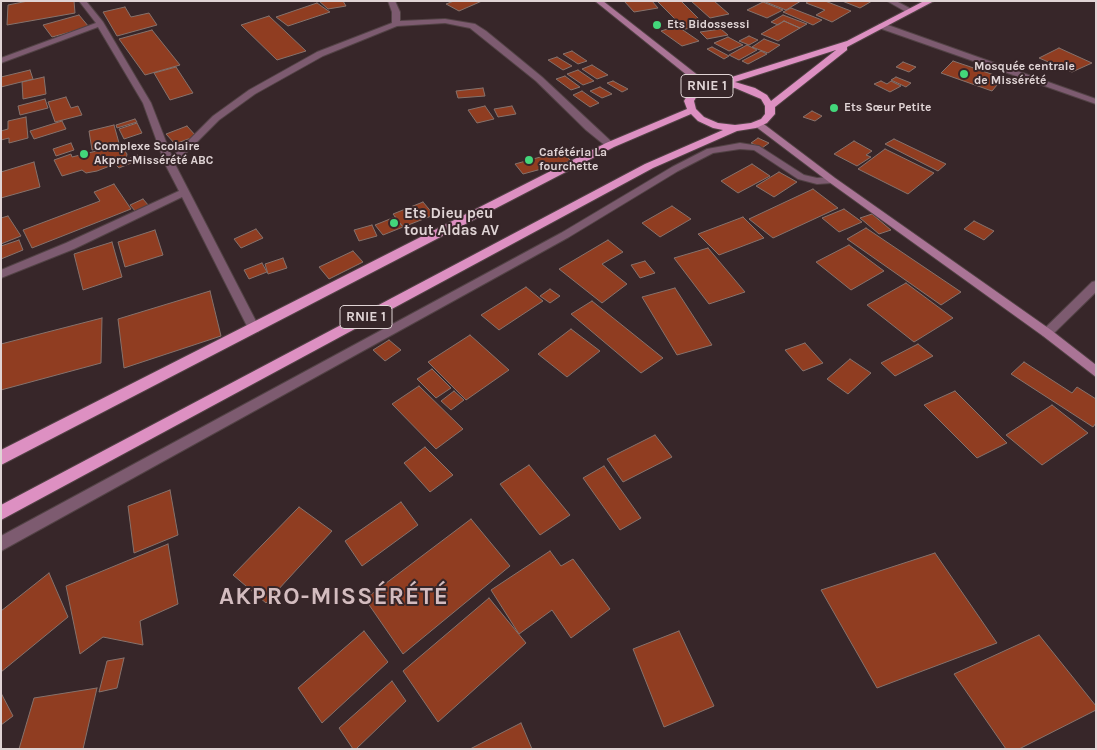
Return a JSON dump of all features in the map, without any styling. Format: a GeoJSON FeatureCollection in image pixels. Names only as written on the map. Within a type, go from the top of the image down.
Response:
{"type":"FeatureCollection","features":[{"type":"Feature","properties":{"kind":"highway","name":"RNIE 1"},"geometry":{"type":"LineString","coordinates":[[770,106],[850,43],[930,1]]}},
{"type":"Feature","properties":{"kind":"highway","name":"RNIE 1"},"geometry":{"type":"LineString","coordinates":[[734,128],[709,122],[692,110],[689,101],[694,92],[706,86],[720,84],[850,43]]}},
{"type":"Feature","properties":{"kind":"highway","name":"RNIE 1"},"geometry":{"type":"LineString","coordinates":[[1,512],[649,166],[734,128],[758,124],[764,121],[770,114],[770,106],[764,97],[752,90],[736,85],[720,84]]}},
{"type":"Feature","properties":{"kind":"highway","name":"RNIE 1"},"geometry":{"type":"LineString","coordinates":[[1,458],[610,145],[692,110]]}},
{"type":"Feature","properties":{"kind":"main road"},"geometry":{"type":"LineString","coordinates":[[598,1],[706,86]]}},
{"type":"Feature","properties":{"kind":"main road"},"geometry":{"type":"LineString","coordinates":[[758,124],[832,180],[1047,333],[1096,372]]}},
{"type":"Feature","properties":{"kind":"street"},"geometry":{"type":"LineString","coordinates":[[82,1],[100,24],[147,102],[170,164],[254,329]]}},
{"type":"Feature","properties":{"kind":"street"},"geometry":{"type":"LineString","coordinates":[[392,1],[396,12],[396,24]]}},
{"type":"Feature","properties":{"kind":"street"},"geometry":{"type":"LineString","coordinates":[[890,1],[911,11]]}},
{"type":"Feature","properties":{"kind":"street"},"geometry":{"type":"LineString","coordinates":[[170,164],[216,118],[252,92],[320,54],[396,24],[424,21],[445,21],[472,26],[539,80],[589,128],[610,145]]}},
{"type":"Feature","properties":{"kind":"street"},"geometry":{"type":"LineString","coordinates":[[1,60],[100,24]]}},
{"type":"Feature","properties":{"kind":"street"},"geometry":{"type":"LineString","coordinates":[[882,26],[1096,102]]}},
{"type":"Feature","properties":{"kind":"street"},"geometry":{"type":"LineString","coordinates":[[1,544],[565,235],[674,168],[710,151],[740,146],[756,148],[801,177],[818,181],[832,180]]}},
{"type":"Feature","properties":{"kind":"street"},"geometry":{"type":"LineString","coordinates":[[1,274],[70,246],[185,192]]}},
{"type":"Feature","properties":{"kind":"street"},"geometry":{"type":"LineString","coordinates":[[1047,333],[1096,286]]}},
{"type":"Feature","properties":{"kind":"building"},"geometry":{"type":"Polygon","coordinates":[[[28,1],[74,1],[75,13],[7,25],[8,5],[28,1]]]}},
{"type":"Feature","properties":{"kind":"building"},"geometry":{"type":"Polygon","coordinates":[[[319,1],[343,1],[346,6],[328,9],[319,1]]]}},
{"type":"Feature","properties":{"kind":"building"},"geometry":{"type":"Polygon","coordinates":[[[454,1],[482,1],[459,11],[446,4],[454,1]]]}},
{"type":"Feature","properties":{"kind":"building"},"geometry":{"type":"Polygon","coordinates":[[[624,1],[652,1],[658,8],[634,12],[624,1]]]}},
{"type":"Feature","properties":{"kind":"building"},"geometry":{"type":"Polygon","coordinates":[[[657,1],[681,1],[706,26],[685,29],[657,1]]]}},
{"type":"Feature","properties":{"kind":"building"},"geometry":{"type":"Polygon","coordinates":[[[691,1],[714,1],[729,14],[710,18],[691,1]]]}},
{"type":"Feature","properties":{"kind":"building"},"geometry":{"type":"Polygon","coordinates":[[[763,1],[801,1],[786,10],[763,1]]]}},
{"type":"Feature","properties":{"kind":"building"},"geometry":{"type":"Polygon","coordinates":[[[809,1],[825,1],[851,11],[832,22],[816,15],[825,10],[806,3],[809,1]]]}},
{"type":"Feature","properties":{"kind":"building"},"geometry":{"type":"Polygon","coordinates":[[[842,1],[872,1],[860,8],[842,1]]]}},
{"type":"Feature","properties":{"kind":"building"},"geometry":{"type":"Polygon","coordinates":[[[763,2],[783,10],[767,18],[747,10],[763,2]]]}},
{"type":"Feature","properties":{"kind":"building"},"geometry":{"type":"Polygon","coordinates":[[[317,3],[330,12],[288,26],[276,17],[317,3]]]}},
{"type":"Feature","properties":{"kind":"building"},"geometry":{"type":"Polygon","coordinates":[[[125,7],[131,17],[149,13],[157,25],[117,36],[103,12],[125,7]]]}},
{"type":"Feature","properties":{"kind":"building"},"geometry":{"type":"Polygon","coordinates":[[[791,8],[822,20],[813,25],[783,12],[791,8]]]}},
{"type":"Feature","properties":{"kind":"building"},"geometry":{"type":"Polygon","coordinates":[[[79,15],[89,27],[52,37],[43,25],[79,15]]]}},
{"type":"Feature","properties":{"kind":"building"},"geometry":{"type":"Polygon","coordinates":[[[783,15],[807,24],[800,28],[784,21],[778,25],[771,22],[783,15]]]}},
{"type":"Feature","properties":{"kind":"building"},"geometry":{"type":"Polygon","coordinates":[[[269,16],[306,51],[277,60],[241,25],[269,16]]]}},
{"type":"Feature","properties":{"kind":"building"},"geometry":{"type":"Polygon","coordinates":[[[784,21],[800,28],[778,41],[761,34],[784,21]]]}},
{"type":"Feature","properties":{"kind":"building"},"geometry":{"type":"Polygon","coordinates":[[[677,26],[699,41],[682,46],[661,31],[677,26]]]}},
{"type":"Feature","properties":{"kind":"building"},"geometry":{"type":"Polygon","coordinates":[[[721,29],[728,35],[707,39],[700,32],[721,29]]]}},
{"type":"Feature","properties":{"kind":"building"},"geometry":{"type":"Polygon","coordinates":[[[152,30],[180,65],[145,75],[119,39],[152,30]]]}},
{"type":"Feature","properties":{"kind":"building"},"geometry":{"type":"Polygon","coordinates":[[[749,36],[758,40],[749,45],[739,41],[749,36]]]}},
{"type":"Feature","properties":{"kind":"building"},"geometry":{"type":"Polygon","coordinates":[[[728,37],[743,45],[729,51],[714,43],[728,37]]]}},
{"type":"Feature","properties":{"kind":"building"},"geometry":{"type":"Polygon","coordinates":[[[764,39],[780,45],[768,53],[752,47],[764,39]]]}},
{"type":"Feature","properties":{"kind":"building"},"geometry":{"type":"Polygon","coordinates":[[[747,45],[757,50],[739,60],[729,55],[747,45]]]}},
{"type":"Feature","properties":{"kind":"building"},"geometry":{"type":"Polygon","coordinates":[[[712,47],[729,56],[724,59],[707,49],[712,47]]]}},
{"type":"Feature","properties":{"kind":"building"},"geometry":{"type":"Polygon","coordinates":[[[1059,48],[1092,63],[1072,72],[1039,58],[1059,48]]]}},
{"type":"Feature","properties":{"kind":"building"},"geometry":{"type":"Polygon","coordinates":[[[572,51],[587,61],[578,64],[563,54],[572,51]]]}},
{"type":"Feature","properties":{"kind":"building"},"geometry":{"type":"Polygon","coordinates":[[[761,51],[767,54],[748,64],[742,61],[761,51]]]}},
{"type":"Feature","properties":{"kind":"building"},"geometry":{"type":"Polygon","coordinates":[[[557,57],[572,66],[563,70],[548,60],[557,57]]]}},
{"type":"Feature","properties":{"kind":"building"},"geometry":{"type":"Polygon","coordinates":[[[953,61],[1003,78],[992,91],[941,73],[953,61]]]}},
{"type":"Feature","properties":{"kind":"building"},"geometry":{"type":"Polygon","coordinates":[[[903,62],[916,67],[909,72],[896,67],[903,62]]]}},
{"type":"Feature","properties":{"kind":"building"},"geometry":{"type":"Polygon","coordinates":[[[592,65],[608,75],[597,79],[582,69],[592,65]]]}},
{"type":"Feature","properties":{"kind":"building"},"geometry":{"type":"Polygon","coordinates":[[[176,67],[193,93],[170,100],[154,73],[176,67]]]}},
{"type":"Feature","properties":{"kind":"building"},"geometry":{"type":"Polygon","coordinates":[[[30,70],[33,79],[1,87],[1,77],[30,70]]]}},
{"type":"Feature","properties":{"kind":"building"},"geometry":{"type":"Polygon","coordinates":[[[578,70],[594,81],[583,85],[567,74],[578,70]]]}},
{"type":"Feature","properties":{"kind":"building"},"geometry":{"type":"Polygon","coordinates":[[[565,76],[580,87],[571,90],[556,79],[565,76]]]}},
{"type":"Feature","properties":{"kind":"building"},"geometry":{"type":"Polygon","coordinates":[[[44,77],[46,94],[23,99],[22,82],[44,77]]]}},
{"type":"Feature","properties":{"kind":"building"},"geometry":{"type":"Polygon","coordinates":[[[896,77],[911,83],[906,87],[891,80],[896,77]]]}},
{"type":"Feature","properties":{"kind":"building"},"geometry":{"type":"Polygon","coordinates":[[[613,81],[628,89],[622,92],[607,83],[613,81]]]}},
{"type":"Feature","properties":{"kind":"building"},"geometry":{"type":"Polygon","coordinates":[[[881,81],[887,84],[891,81],[901,86],[890,92],[874,84],[881,81]]]}},
{"type":"Feature","properties":{"kind":"building"},"geometry":{"type":"Polygon","coordinates":[[[600,87],[612,94],[602,98],[590,91],[600,87]]]}},
{"type":"Feature","properties":{"kind":"building"},"geometry":{"type":"Polygon","coordinates":[[[483,88],[485,96],[458,98],[456,91],[483,88]]]}},
{"type":"Feature","properties":{"kind":"building"},"geometry":{"type":"Polygon","coordinates":[[[582,91],[599,103],[590,107],[573,95],[582,91]]]}},
{"type":"Feature","properties":{"kind":"building"},"geometry":{"type":"Polygon","coordinates":[[[66,97],[71,108],[78,106],[82,115],[55,122],[48,102],[66,97]]]}},
{"type":"Feature","properties":{"kind":"building"},"geometry":{"type":"Polygon","coordinates":[[[45,99],[48,108],[20,115],[18,106],[45,99]]]}},
{"type":"Feature","properties":{"kind":"building"},"geometry":{"type":"Polygon","coordinates":[[[485,106],[494,119],[477,123],[468,110],[485,106]]]}},
{"type":"Feature","properties":{"kind":"building"},"geometry":{"type":"Polygon","coordinates":[[[512,106],[516,114],[498,117],[494,109],[512,106]]]}},
{"type":"Feature","properties":{"kind":"building"},"geometry":{"type":"Polygon","coordinates":[[[812,111],[822,116],[815,121],[803,117],[812,111]]]}},
{"type":"Feature","properties":{"kind":"building"},"geometry":{"type":"Polygon","coordinates":[[[26,117],[28,138],[9,143],[9,138],[1,140],[1,131],[8,129],[8,121],[26,117]]]}},
{"type":"Feature","properties":{"kind":"building"},"geometry":{"type":"Polygon","coordinates":[[[135,119],[137,122],[117,128],[116,125],[135,119]]]}},
{"type":"Feature","properties":{"kind":"building"},"geometry":{"type":"Polygon","coordinates":[[[62,121],[66,129],[34,139],[30,131],[62,121]]]}},
{"type":"Feature","properties":{"kind":"building"},"geometry":{"type":"Polygon","coordinates":[[[137,123],[142,133],[124,139],[119,129],[137,123]]]}},
{"type":"Feature","properties":{"kind":"building"},"geometry":{"type":"Polygon","coordinates":[[[114,125],[119,143],[92,150],[89,131],[114,125]]]}},
{"type":"Feature","properties":{"kind":"building"},"geometry":{"type":"Polygon","coordinates":[[[187,126],[196,136],[175,144],[166,134],[187,126]]]}},
{"type":"Feature","properties":{"kind":"building"},"geometry":{"type":"Polygon","coordinates":[[[758,138],[769,143],[762,148],[751,143],[758,138]]]}},
{"type":"Feature","properties":{"kind":"building"},"geometry":{"type":"Polygon","coordinates":[[[894,139],[946,164],[938,171],[885,144],[894,139]]]}},
{"type":"Feature","properties":{"kind":"building"},"geometry":{"type":"Polygon","coordinates":[[[854,141],[872,151],[866,155],[871,157],[857,166],[834,154],[854,141]]]}},
{"type":"Feature","properties":{"kind":"building"},"geometry":{"type":"Polygon","coordinates":[[[71,143],[74,150],[56,156],[53,149],[71,143]]]}},
{"type":"Feature","properties":{"kind":"building"},"geometry":{"type":"Polygon","coordinates":[[[121,145],[127,154],[126,160],[138,155],[141,159],[119,168],[115,164],[97,171],[86,173],[82,170],[62,176],[54,160],[71,154],[72,157],[121,145]]]}},
{"type":"Feature","properties":{"kind":"building"},"geometry":{"type":"Polygon","coordinates":[[[885,149],[934,173],[908,194],[858,169],[885,149]]]}},
{"type":"Feature","properties":{"kind":"building"},"geometry":{"type":"Polygon","coordinates":[[[562,151],[571,161],[523,174],[515,164],[562,151]]]}},
{"type":"Feature","properties":{"kind":"building"},"geometry":{"type":"Polygon","coordinates":[[[34,162],[40,187],[1,198],[1,172],[34,162]]]}},
{"type":"Feature","properties":{"kind":"building"},"geometry":{"type":"Polygon","coordinates":[[[752,164],[770,176],[738,193],[721,181],[752,164]]]}},
{"type":"Feature","properties":{"kind":"building"},"geometry":{"type":"Polygon","coordinates":[[[779,172],[797,182],[774,197],[756,186],[779,172]]]}},
{"type":"Feature","properties":{"kind":"building"},"geometry":{"type":"Polygon","coordinates":[[[114,184],[131,209],[32,248],[23,230],[100,201],[94,192],[114,184]]]}},
{"type":"Feature","properties":{"kind":"building"},"geometry":{"type":"Polygon","coordinates":[[[813,189],[838,208],[773,238],[749,219],[813,189]]]}},
{"type":"Feature","properties":{"kind":"building"},"geometry":{"type":"Polygon","coordinates":[[[143,199],[149,206],[136,212],[130,205],[143,199]]]}},
{"type":"Feature","properties":{"kind":"building"},"geometry":{"type":"Polygon","coordinates":[[[423,202],[434,215],[403,227],[393,214],[423,202]]]}},
{"type":"Feature","properties":{"kind":"building"},"geometry":{"type":"Polygon","coordinates":[[[672,206],[691,219],[660,237],[642,223],[672,206]]]}},
{"type":"Feature","properties":{"kind":"building"},"geometry":{"type":"Polygon","coordinates":[[[844,209],[862,222],[839,232],[822,218],[844,209]]]}},
{"type":"Feature","properties":{"kind":"building"},"geometry":{"type":"Polygon","coordinates":[[[872,214],[891,230],[879,234],[860,218],[872,214]]]}},
{"type":"Feature","properties":{"kind":"building"},"geometry":{"type":"Polygon","coordinates":[[[8,216],[21,236],[1,244],[1,218],[8,216]]]}},
{"type":"Feature","properties":{"kind":"building"},"geometry":{"type":"Polygon","coordinates":[[[395,217],[403,227],[383,235],[375,225],[395,217]]]}},
{"type":"Feature","properties":{"kind":"building"},"geometry":{"type":"Polygon","coordinates":[[[743,217],[764,238],[719,255],[698,234],[743,217]]]}},
{"type":"Feature","properties":{"kind":"building"},"geometry":{"type":"Polygon","coordinates":[[[974,221],[994,231],[984,240],[964,229],[974,221]]]}},
{"type":"Feature","properties":{"kind":"building"},"geometry":{"type":"Polygon","coordinates":[[[372,225],[377,236],[359,241],[354,230],[372,225]]]}},
{"type":"Feature","properties":{"kind":"building"},"geometry":{"type":"Polygon","coordinates":[[[866,228],[961,292],[941,305],[847,239],[866,228]]]}},
{"type":"Feature","properties":{"kind":"building"},"geometry":{"type":"Polygon","coordinates":[[[256,229],[263,238],[241,248],[234,239],[256,229]]]}},
{"type":"Feature","properties":{"kind":"building"},"geometry":{"type":"Polygon","coordinates":[[[155,230],[163,255],[125,267],[118,242],[155,230]]]}},
{"type":"Feature","properties":{"kind":"building"},"geometry":{"type":"Polygon","coordinates":[[[19,240],[23,250],[1,259],[1,246],[19,240]]]}},
{"type":"Feature","properties":{"kind":"building"},"geometry":{"type":"Polygon","coordinates":[[[608,240],[623,252],[602,264],[627,284],[602,303],[559,269],[608,240]]]}},
{"type":"Feature","properties":{"kind":"building"},"geometry":{"type":"Polygon","coordinates":[[[112,242],[122,277],[83,290],[74,254],[112,242]]]}},
{"type":"Feature","properties":{"kind":"building"},"geometry":{"type":"Polygon","coordinates":[[[849,245],[884,271],[851,290],[816,262],[849,245]]]}},
{"type":"Feature","properties":{"kind":"building"},"geometry":{"type":"Polygon","coordinates":[[[708,248],[745,292],[709,304],[674,258],[708,248]]]}},
{"type":"Feature","properties":{"kind":"building"},"geometry":{"type":"Polygon","coordinates":[[[353,251],[363,262],[329,279],[319,267],[353,251]]]}},
{"type":"Feature","properties":{"kind":"building"},"geometry":{"type":"Polygon","coordinates":[[[283,258],[287,268],[268,274],[265,264],[283,258]]]}},
{"type":"Feature","properties":{"kind":"building"},"geometry":{"type":"Polygon","coordinates":[[[645,261],[655,273],[640,278],[631,265],[645,261]]]}},
{"type":"Feature","properties":{"kind":"building"},"geometry":{"type":"Polygon","coordinates":[[[262,263],[267,272],[249,279],[244,270],[262,263]]]}},
{"type":"Feature","properties":{"kind":"building"},"geometry":{"type":"Polygon","coordinates":[[[906,283],[953,318],[914,342],[867,305],[906,283]]]}},
{"type":"Feature","properties":{"kind":"building"},"geometry":{"type":"Polygon","coordinates":[[[526,287],[543,301],[499,330],[481,315],[526,287]]]}},
{"type":"Feature","properties":{"kind":"building"},"geometry":{"type":"Polygon","coordinates":[[[675,288],[712,345],[677,355],[642,297],[675,288]]]}},
{"type":"Feature","properties":{"kind":"building"},"geometry":{"type":"Polygon","coordinates":[[[550,289],[560,296],[550,303],[540,296],[550,289]]]}},
{"type":"Feature","properties":{"kind":"building"},"geometry":{"type":"Polygon","coordinates":[[[210,291],[221,336],[124,368],[118,319],[210,291]]]}},
{"type":"Feature","properties":{"kind":"building"},"geometry":{"type":"Polygon","coordinates":[[[592,301],[663,358],[641,373],[571,314],[592,301]]]}},
{"type":"Feature","properties":{"kind":"building"},"geometry":{"type":"Polygon","coordinates":[[[102,318],[101,363],[1,390],[1,344],[102,318]]]}},
{"type":"Feature","properties":{"kind":"building"},"geometry":{"type":"Polygon","coordinates":[[[571,329],[600,351],[567,377],[538,354],[571,329]]]}},
{"type":"Feature","properties":{"kind":"building"},"geometry":{"type":"Polygon","coordinates":[[[470,335],[509,370],[466,400],[428,362],[470,335]]]}},
{"type":"Feature","properties":{"kind":"building"},"geometry":{"type":"Polygon","coordinates":[[[389,340],[401,350],[385,361],[373,350],[389,340]]]}},
{"type":"Feature","properties":{"kind":"building"},"geometry":{"type":"Polygon","coordinates":[[[805,343],[823,363],[803,371],[785,350],[805,343]]]}},
{"type":"Feature","properties":{"kind":"building"},"geometry":{"type":"Polygon","coordinates":[[[918,344],[933,356],[895,376],[881,363],[918,344]]]}},
{"type":"Feature","properties":{"kind":"building"},"geometry":{"type":"Polygon","coordinates":[[[850,359],[871,373],[848,394],[827,379],[850,359]]]}},
{"type":"Feature","properties":{"kind":"building"},"geometry":{"type":"Polygon","coordinates":[[[1024,362],[1072,393],[1077,387],[1096,399],[1096,423],[1093,427],[1011,374],[1024,362]]]}},
{"type":"Feature","properties":{"kind":"building"},"geometry":{"type":"Polygon","coordinates":[[[432,369],[451,388],[436,398],[417,379],[432,369]]]}},
{"type":"Feature","properties":{"kind":"building"},"geometry":{"type":"Polygon","coordinates":[[[419,386],[463,429],[436,449],[392,404],[419,386]]]}},
{"type":"Feature","properties":{"kind":"building"},"geometry":{"type":"Polygon","coordinates":[[[454,391],[464,400],[451,410],[441,401],[454,391]]]}},
{"type":"Feature","properties":{"kind":"building"},"geometry":{"type":"Polygon","coordinates":[[[955,391],[1007,443],[977,458],[924,405],[955,391]]]}},
{"type":"Feature","properties":{"kind":"building"},"geometry":{"type":"Polygon","coordinates":[[[1052,405],[1088,433],[1042,465],[1006,435],[1052,405]]]}},
{"type":"Feature","properties":{"kind":"building"},"geometry":{"type":"Polygon","coordinates":[[[655,435],[672,457],[623,482],[607,459],[655,435]]]}},
{"type":"Feature","properties":{"kind":"building"},"geometry":{"type":"Polygon","coordinates":[[[425,447],[453,475],[430,492],[404,463],[425,447]]]}},
{"type":"Feature","properties":{"kind":"building"},"geometry":{"type":"Polygon","coordinates":[[[529,465],[570,515],[540,535],[500,484],[529,465]]]}},
{"type":"Feature","properties":{"kind":"building"},"geometry":{"type":"Polygon","coordinates":[[[604,466],[641,518],[620,530],[583,478],[604,466]]]}},
{"type":"Feature","properties":{"kind":"building"},"geometry":{"type":"Polygon","coordinates":[[[170,490],[178,535],[134,553],[128,506],[170,490]]]}},
{"type":"Feature","properties":{"kind":"building"},"geometry":{"type":"Polygon","coordinates":[[[401,502],[418,525],[362,566],[345,541],[401,502]]]}},
{"type":"Feature","properties":{"kind":"building"},"geometry":{"type":"Polygon","coordinates":[[[299,507],[332,531],[266,603],[233,575],[299,507]]]}},
{"type":"Feature","properties":{"kind":"building"},"geometry":{"type":"Polygon","coordinates":[[[471,519],[510,566],[403,654],[365,599],[471,519]]]}},
{"type":"Feature","properties":{"kind":"building"},"geometry":{"type":"Polygon","coordinates":[[[168,544],[178,604],[140,621],[143,645],[103,637],[80,654],[66,586],[168,544]]]}},
{"type":"Feature","properties":{"kind":"building"},"geometry":{"type":"Polygon","coordinates":[[[550,551],[561,566],[573,559],[610,609],[571,638],[552,610],[519,634],[491,590],[550,551]]]}},
{"type":"Feature","properties":{"kind":"building"},"geometry":{"type":"Polygon","coordinates":[[[935,553],[997,643],[877,688],[821,590],[935,553]]]}},
{"type":"Feature","properties":{"kind":"building"},"geometry":{"type":"Polygon","coordinates":[[[49,573],[68,617],[1,672],[1,611],[49,573]]]}},
{"type":"Feature","properties":{"kind":"building"},"geometry":{"type":"Polygon","coordinates":[[[489,598],[526,643],[438,722],[403,671],[489,598]]]}},
{"type":"Feature","properties":{"kind":"building"},"geometry":{"type":"Polygon","coordinates":[[[364,631],[388,662],[322,723],[298,688],[364,631]]]}},
{"type":"Feature","properties":{"kind":"building"},"geometry":{"type":"Polygon","coordinates":[[[679,631],[714,706],[664,727],[633,649],[679,631]]]}},
{"type":"Feature","properties":{"kind":"building"},"geometry":{"type":"Polygon","coordinates":[[[1039,635],[1096,706],[1096,710],[1019,749],[1006,749],[954,674],[1039,635]]]}},
{"type":"Feature","properties":{"kind":"building"},"geometry":{"type":"Polygon","coordinates":[[[124,658],[117,688],[99,692],[107,661],[124,658]]]}},
{"type":"Feature","properties":{"kind":"building"},"geometry":{"type":"Polygon","coordinates":[[[392,681],[406,701],[356,749],[353,749],[339,728],[392,681]]]}},
{"type":"Feature","properties":{"kind":"building"},"geometry":{"type":"Polygon","coordinates":[[[97,688],[83,749],[19,749],[34,698],[97,688]]]}},
{"type":"Feature","properties":{"kind":"building"},"geometry":{"type":"Polygon","coordinates":[[[1,693],[13,716],[1,725],[1,693]]]}},
{"type":"Feature","properties":{"kind":"building"},"geometry":{"type":"Polygon","coordinates":[[[521,723],[532,749],[470,749],[521,723]]]}},
{"type":"Feature","properties":{"kind":"place","name":"Ets Bidossessi"},"geometry":{"type":"Point","coordinates":[657,25]}},
{"type":"Feature","properties":{"kind":"place","name":"Mosquée centrale de Missérété"},"geometry":{"type":"Point","coordinates":[964,74]}},
{"type":"Feature","properties":{"kind":"place","name":"Ets Sœur Petite"},"geometry":{"type":"Point","coordinates":[834,108]}},
{"type":"Feature","properties":{"kind":"place","name":"Complexe Scolaire Akpro-Missérété ABC"},"geometry":{"type":"Point","coordinates":[84,154]}},
{"type":"Feature","properties":{"kind":"place","name":"Cafétéria La fourchette"},"geometry":{"type":"Point","coordinates":[529,160]}},
{"type":"Feature","properties":{"kind":"place","name":"Ets Dieu peu tout Aldas AV"},"geometry":{"type":"Point","coordinates":[394,223]}},
{"type":"Feature","properties":{"kind":"district","name":"AKPRO-MISSÉRÉTÉ"},"geometry":{"type":"Point","coordinates":[334,597]}}]}
